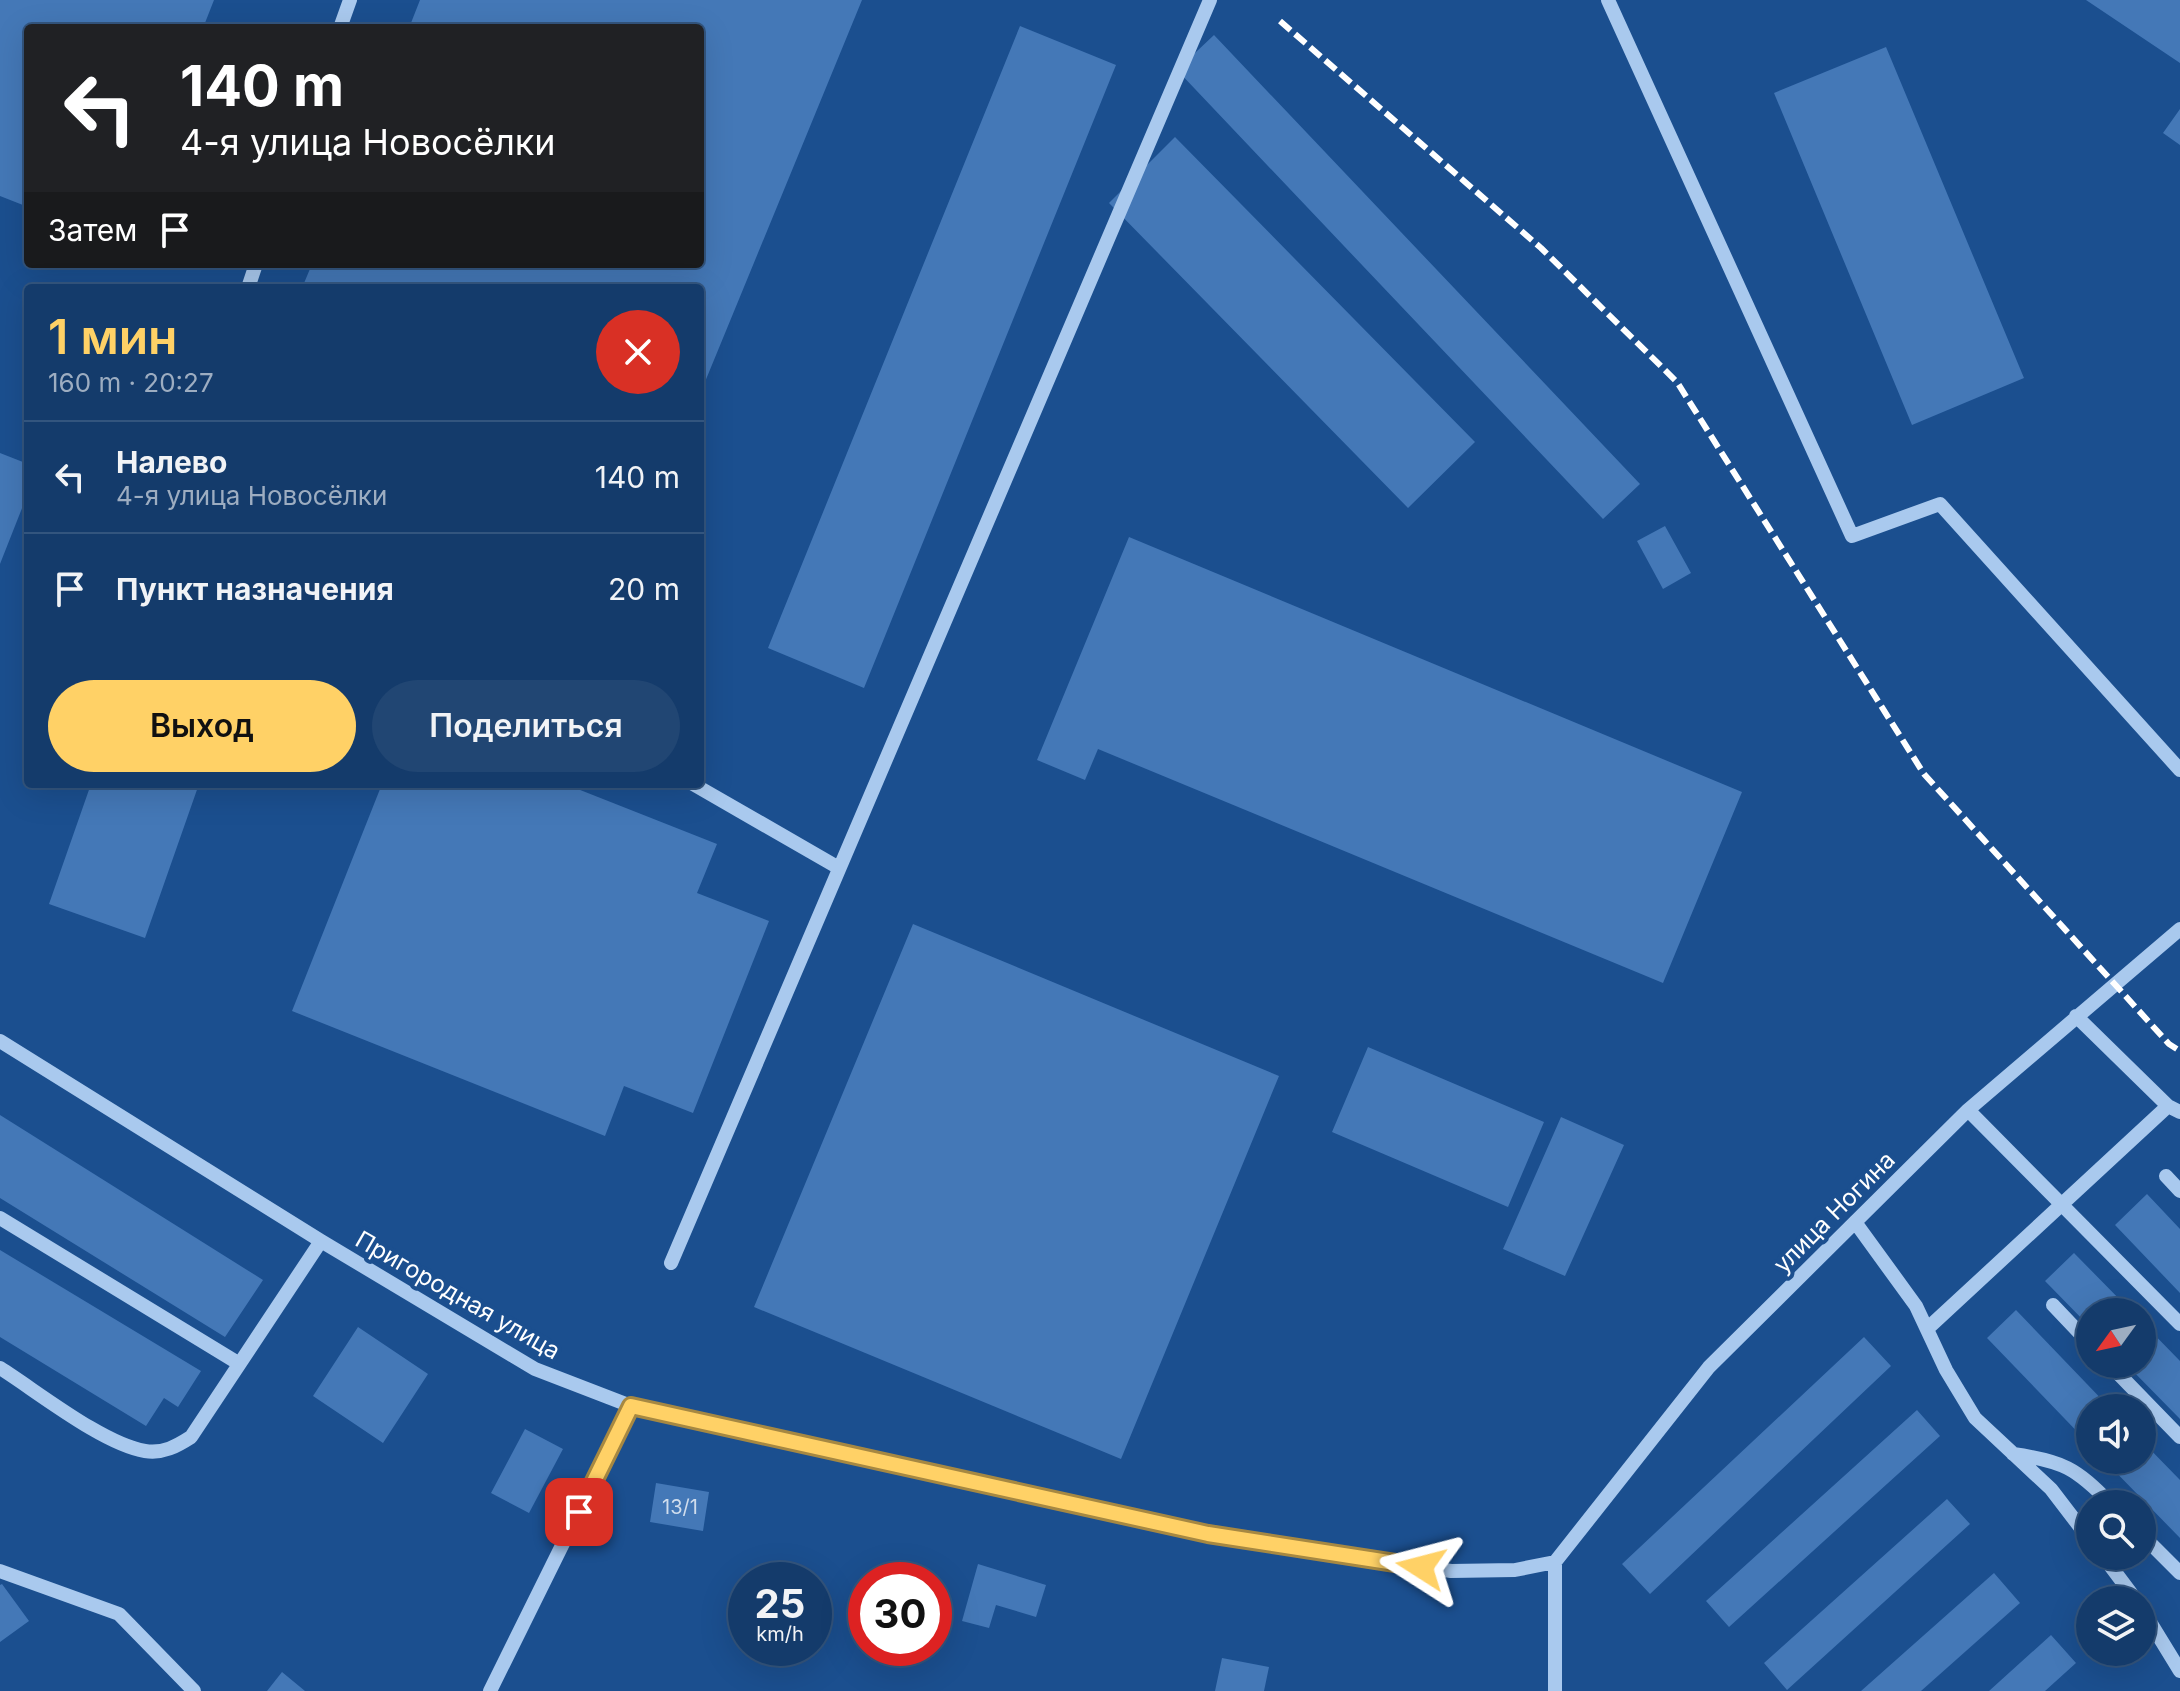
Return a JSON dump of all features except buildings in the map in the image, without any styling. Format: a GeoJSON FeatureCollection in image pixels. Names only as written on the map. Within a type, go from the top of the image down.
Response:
{"type":"FeatureCollection","features":[{"type":"Feature","properties":{"kind":"street"},"geometry":{"type":"LineString","coordinates":[[341,24],[350,0]]}},
{"type":"Feature","properties":{"kind":"street"},"geometry":{"type":"LineString","coordinates":[[671,1263],[1210,0]]}},
{"type":"Feature","properties":{"kind":"street"},"geometry":{"type":"LineString","coordinates":[[1608,0],[1852,536],[1940,504],[2180,770]]}},
{"type":"Feature","properties":{"kind":"street"},"geometry":{"type":"LineString","coordinates":[[700,788],[839,868]]}},
{"type":"Feature","properties":{"kind":"street","name":"улица Ногина"},"geometry":{"type":"LineString","coordinates":[[1555,1562],[1709,1367],[1968,1110],[2180,929]]}},
{"type":"Feature","properties":{"kind":"street"},"geometry":{"type":"LineString","coordinates":[[1927,1329],[2062,1204],[2174,1109],[2076,1016]]}},
{"type":"Feature","properties":{"kind":"street","name":"Пригородная улица"},"geometry":{"type":"LineString","coordinates":[[0,1041],[321,1241],[535,1369],[631,1406],[1208,1534],[1451,1571],[1515,1570],[1555,1562]]}},
{"type":"Feature","properties":{"kind":"street"},"geometry":{"type":"LineString","coordinates":[[1968,1110],[2180,1324]]}},
{"type":"Feature","properties":{"kind":"street"},"geometry":{"type":"LineString","coordinates":[[2166,1176],[2180,1191]]}},
{"type":"Feature","properties":{"kind":"street"},"geometry":{"type":"LineString","coordinates":[[0,1218],[238,1363]]}},
{"type":"Feature","properties":{"kind":"street"},"geometry":{"type":"LineString","coordinates":[[1855,1222],[1916,1306],[1975,1418],[2051,1489],[2076,1522]]}},
{"type":"Feature","properties":{"kind":"street"},"geometry":{"type":"LineString","coordinates":[[0,1368],[119,1444],[148,1451],[171,1449],[191,1437],[321,1241]]}},
{"type":"Feature","properties":{"kind":"street"},"geometry":{"type":"LineString","coordinates":[[2053,1305],[2076,1329]]}},
{"type":"Feature","properties":{"kind":"street"},"geometry":{"type":"LineString","coordinates":[[2123,1378],[2180,1437]]}},
{"type":"Feature","properties":{"kind":"street"},"geometry":{"type":"LineString","coordinates":[[490,1691],[631,1406]]}},
{"type":"Feature","properties":{"kind":"street"},"geometry":{"type":"LineString","coordinates":[[2013,1454],[2056,1460],[2097,1490]]}},
{"type":"Feature","properties":{"kind":"street"},"geometry":{"type":"LineString","coordinates":[[2156,1549],[2180,1573]]}},
{"type":"Feature","properties":{"kind":"street"},"geometry":{"type":"LineString","coordinates":[[1555,1562],[1555,1691]]}},
{"type":"Feature","properties":{"kind":"street"},"geometry":{"type":"LineString","coordinates":[[0,1571],[119,1614],[194,1691]]}},
{"type":"Feature","properties":{"kind":"street"},"geometry":{"type":"LineString","coordinates":[[2156,1632],[2180,1671]]}},
{"type":"Feature","properties":{"kind":"railway"},"geometry":{"type":"LineString","coordinates":[[1280,21],[1541,248],[1677,382],[1924,774],[2169,1044],[2180,1051]]}},
{"type":"Feature","properties":{"kind":"route"},"geometry":{"type":"LineString","coordinates":[[579,1512],[631,1406],[1208,1534],[1421,1567]]}}]}
